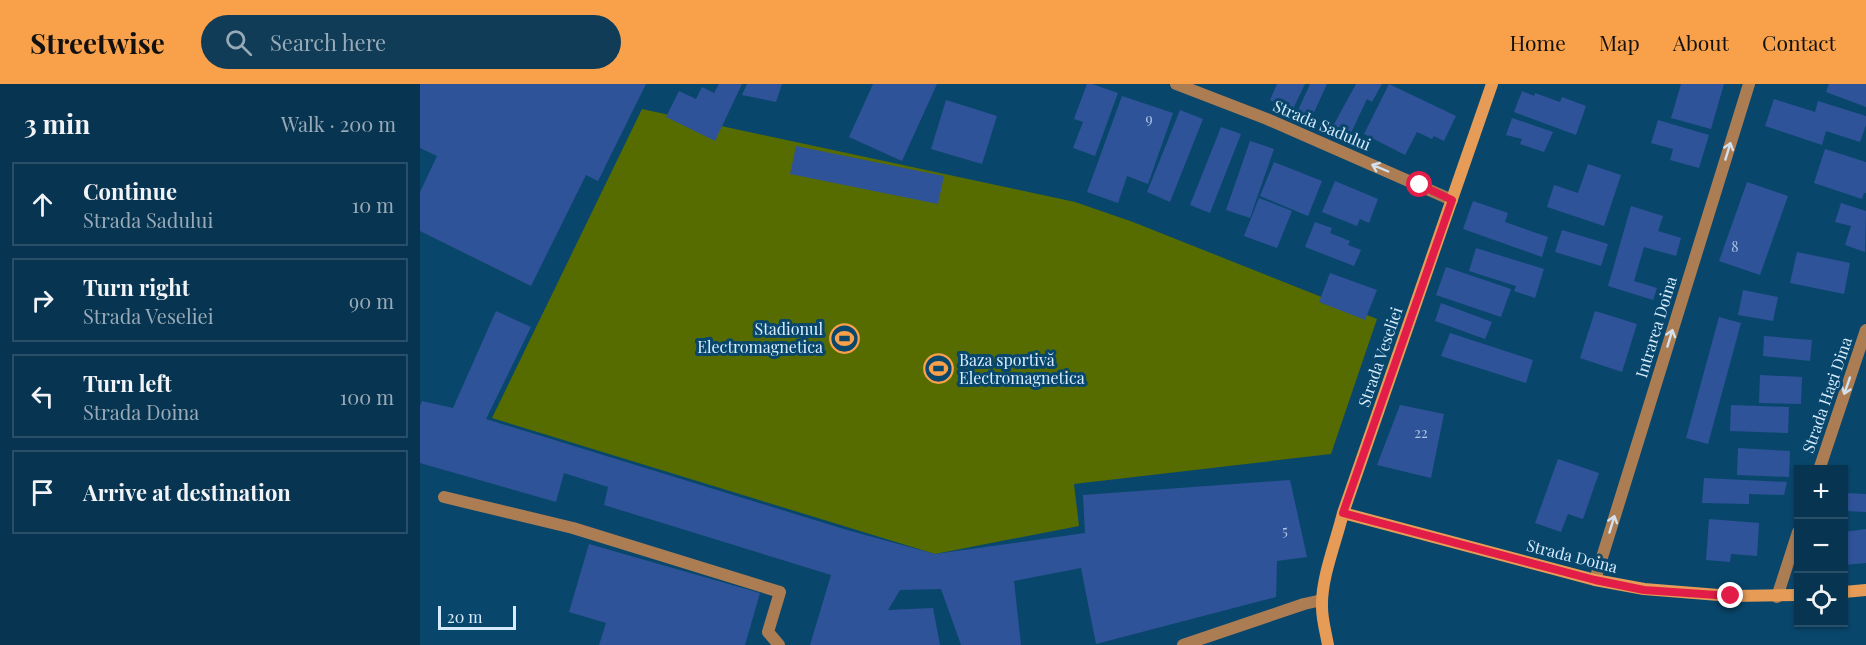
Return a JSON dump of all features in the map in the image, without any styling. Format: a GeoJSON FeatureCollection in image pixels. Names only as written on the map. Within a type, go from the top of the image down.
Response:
{"type":"FeatureCollection","features":[{"type":"Feature","properties":{"kind":"street","name":"Strada Sadului"},"geometry":{"type":"LineString","coordinates":[[1176,84],[1236,106],[1452,200]]}},
{"type":"Feature","properties":{"kind":"street","name":"Strada Veseliei"},"geometry":{"type":"LineString","coordinates":[[1328,645],[1322,600],[1343,513],[1492,84]]}},
{"type":"Feature","properties":{"kind":"street","name":"Intrarea Doina"},"geometry":{"type":"LineString","coordinates":[[1595,580],[1749,84]]}},
{"type":"Feature","properties":{"kind":"street","name":"Strada Hagi Dina"},"geometry":{"type":"LineString","coordinates":[[1822,465],[1866,330]]}},
{"type":"Feature","properties":{"kind":"street"},"geometry":{"type":"LineString","coordinates":[[444,497],[573,528],[780,592],[768,632],[779,645]]}},
{"type":"Feature","properties":{"kind":"street","name":"Strada Doina"},"geometry":{"type":"LineString","coordinates":[[1343,513],[1595,580],[1644,590],[1731,596],[1794,596]]}},
{"type":"Feature","properties":{"kind":"street"},"geometry":{"type":"LineString","coordinates":[[1777,597],[1794,544]]}},
{"type":"Feature","properties":{"kind":"street"},"geometry":{"type":"LineString","coordinates":[[1848,592],[1866,590]]}},
{"type":"Feature","properties":{"kind":"street"},"geometry":{"type":"LineString","coordinates":[[1183,645],[1322,600]]}},
{"type":"Feature","properties":{"kind":"green space","name":"Baza sportivă Electromagnetica"},"geometry":{"type":"Polygon","coordinates":[[[642,109],[1075,202],[1133,222],[1377,319],[1331,454],[1074,484],[1079,526],[935,554],[492,418],[642,109]]]}},
{"type":"Feature","properties":{"kind":"building"},"geometry":{"type":"Polygon","coordinates":[[[420,84],[646,84],[598,181],[586,175],[531,286],[420,231],[420,192],[437,156],[420,148],[420,84]]]}},
{"type":"Feature","properties":{"kind":"building"},"geometry":{"type":"Polygon","coordinates":[[[719,84],[742,84],[715,141],[666,117],[679,91],[696,99],[702,87],[714,93],[719,84]]]}},
{"type":"Feature","properties":{"kind":"building"},"geometry":{"type":"Polygon","coordinates":[[[747,84],[782,84],[776,102],[742,95],[747,84]]]}},
{"type":"Feature","properties":{"kind":"building"},"geometry":{"type":"Polygon","coordinates":[[[873,84],[937,84],[902,161],[849,137],[873,84]]]}},
{"type":"Feature","properties":{"kind":"building"},"geometry":{"type":"Polygon","coordinates":[[[1087,84],[1118,93],[1095,156],[1073,148],[1083,122],[1074,119],[1087,84]]]}},
{"type":"Feature","properties":{"kind":"building"},"geometry":{"type":"Polygon","coordinates":[[[1277,84],[1305,84],[1292,111],[1270,100],[1277,84]]]}},
{"type":"Feature","properties":{"kind":"building"},"geometry":{"type":"Polygon","coordinates":[[[1310,84],[1327,84],[1310,121],[1296,115],[1310,84]]]}},
{"type":"Feature","properties":{"kind":"building"},"geometry":{"type":"Polygon","coordinates":[[[1356,84],[1382,84],[1372,102],[1367,99],[1350,135],[1333,126],[1356,84]]]}},
{"type":"Feature","properties":{"kind":"building"},"geometry":{"type":"Polygon","coordinates":[[[1389,84],[1456,116],[1444,141],[1434,136],[1432,139],[1417,132],[1405,155],[1364,134],[1389,84]]]}},
{"type":"Feature","properties":{"kind":"building"},"geometry":{"type":"Polygon","coordinates":[[[1681,84],[1724,84],[1711,129],[1671,118],[1681,84]]]}},
{"type":"Feature","properties":{"kind":"building"},"geometry":{"type":"Polygon","coordinates":[[[1829,84],[1866,84],[1866,107],[1826,92],[1829,84]]]}},
{"type":"Feature","properties":{"kind":"building"},"geometry":{"type":"Polygon","coordinates":[[[1522,91],[1560,102],[1562,97],[1586,106],[1576,135],[1514,112],[1522,91]]]}},
{"type":"Feature","properties":{"kind":"building"},"geometry":{"type":"Polygon","coordinates":[[[1122,96],[1173,113],[1148,184],[1127,176],[1118,203],[1087,192],[1122,96]]]}},
{"type":"Feature","properties":{"kind":"building"},"geometry":{"type":"Polygon","coordinates":[[[1774,99],[1815,112],[1818,101],[1866,116],[1866,125],[1860,142],[1826,131],[1822,145],[1765,126],[1774,99]]]}},
{"type":"Feature","properties":{"kind":"building"},"geometry":{"type":"Polygon","coordinates":[[[946,100],[997,116],[982,164],[931,149],[946,100]]]}},
{"type":"Feature","properties":{"kind":"building"},"geometry":{"type":"Polygon","coordinates":[[[1180,110],[1203,119],[1170,202],[1147,192],[1180,110]]]}},
{"type":"Feature","properties":{"kind":"building"},"geometry":{"type":"Polygon","coordinates":[[[1512,118],[1553,132],[1544,152],[1520,144],[1522,139],[1506,135],[1512,118]]]}},
{"type":"Feature","properties":{"kind":"building"},"geometry":{"type":"Polygon","coordinates":[[[1658,120],[1709,135],[1699,168],[1670,160],[1673,149],[1651,143],[1658,120]]]}},
{"type":"Feature","properties":{"kind":"building"},"geometry":{"type":"Polygon","coordinates":[[[1221,127],[1241,134],[1210,213],[1190,205],[1221,127]]]}},
{"type":"Feature","properties":{"kind":"building"},"geometry":{"type":"Polygon","coordinates":[[[1250,141],[1274,149],[1250,218],[1226,210],[1250,141]]]}},
{"type":"Feature","properties":{"kind":"building"},"geometry":{"type":"Polygon","coordinates":[[[796,146],[944,176],[938,204],[790,174],[796,146]]]}},
{"type":"Feature","properties":{"kind":"building"},"geometry":{"type":"Polygon","coordinates":[[[1825,149],[1866,162],[1866,193],[1862,199],[1814,183],[1825,149]]]}},
{"type":"Feature","properties":{"kind":"building"},"geometry":{"type":"Polygon","coordinates":[[[1274,162],[1322,181],[1308,216],[1260,196],[1274,162]]]}},
{"type":"Feature","properties":{"kind":"building"},"geometry":{"type":"Polygon","coordinates":[[[1588,164],[1621,175],[1604,226],[1547,207],[1554,185],[1578,193],[1588,164]]]}},
{"type":"Feature","properties":{"kind":"building"},"geometry":{"type":"Polygon","coordinates":[[[1335,181],[1378,199],[1369,223],[1360,219],[1357,226],[1322,212],[1335,181]]]}},
{"type":"Feature","properties":{"kind":"building"},"geometry":{"type":"Polygon","coordinates":[[[1747,182],[1788,196],[1760,275],[1719,261],[1747,182]]]}},
{"type":"Feature","properties":{"kind":"building"},"geometry":{"type":"Polygon","coordinates":[[[1259,198],[1292,211],[1277,248],[1244,236],[1259,198]]]}},
{"type":"Feature","properties":{"kind":"building"},"geometry":{"type":"Polygon","coordinates":[[[1473,201],[1508,213],[1505,222],[1548,237],[1542,257],[1463,229],[1473,201]]]}},
{"type":"Feature","properties":{"kind":"building"},"geometry":{"type":"Polygon","coordinates":[[[1841,203],[1866,211],[1865,252],[1845,245],[1851,226],[1835,222],[1841,203]]]}},
{"type":"Feature","properties":{"kind":"building"},"geometry":{"type":"Polygon","coordinates":[[[1631,206],[1663,216],[1658,231],[1681,238],[1676,256],[1644,247],[1634,281],[1657,288],[1653,300],[1608,286],[1631,206]]]}},
{"type":"Feature","properties":{"kind":"building"},"geometry":{"type":"Polygon","coordinates":[[[1315,222],[1332,228],[1330,233],[1350,241],[1348,245],[1361,250],[1354,266],[1305,247],[1315,222]]]}},
{"type":"Feature","properties":{"kind":"building"},"geometry":{"type":"Polygon","coordinates":[[[1562,230],[1608,244],[1601,266],[1555,252],[1562,230]]]}},
{"type":"Feature","properties":{"kind":"building"},"geometry":{"type":"Polygon","coordinates":[[[1476,248],[1544,269],[1535,298],[1514,291],[1516,286],[1469,271],[1476,248]]]}},
{"type":"Feature","properties":{"kind":"building"},"geometry":{"type":"Polygon","coordinates":[[[1797,252],[1850,263],[1844,294],[1790,283],[1797,252]]]}},
{"type":"Feature","properties":{"kind":"building"},"geometry":{"type":"Polygon","coordinates":[[[1446,267],[1511,289],[1501,317],[1436,295],[1446,267]]]}},
{"type":"Feature","properties":{"kind":"building"},"geometry":{"type":"Polygon","coordinates":[[[1330,273],[1377,290],[1365,320],[1319,302],[1330,273]]]}},
{"type":"Feature","properties":{"kind":"building"},"geometry":{"type":"Polygon","coordinates":[[[1743,290],[1778,297],[1773,321],[1738,315],[1743,290]]]}},
{"type":"Feature","properties":{"kind":"building"},"geometry":{"type":"Polygon","coordinates":[[[1441,303],[1492,322],[1485,339],[1435,321],[1441,303]]]}},
{"type":"Feature","properties":{"kind":"building"},"geometry":{"type":"Polygon","coordinates":[[[496,311],[531,327],[486,419],[847,530],[935,554],[1085,533],[1083,495],[1290,480],[1307,557],[1277,561],[1276,597],[1096,644],[1081,568],[1014,581],[1021,645],[961,645],[941,589],[900,590],[888,610],[933,608],[940,645],[810,645],[831,575],[604,505],[608,487],[564,473],[556,502],[420,463],[420,406],[422,401],[453,408],[496,311]]]}},
{"type":"Feature","properties":{"kind":"building"},"geometry":{"type":"Polygon","coordinates":[[[1595,311],[1637,324],[1622,372],[1580,358],[1595,311]]]}},
{"type":"Feature","properties":{"kind":"building"},"geometry":{"type":"Polygon","coordinates":[[[1719,317],[1741,323],[1708,444],[1686,438],[1719,317]]]}},
{"type":"Feature","properties":{"kind":"building"},"geometry":{"type":"Polygon","coordinates":[[[1450,333],[1533,360],[1526,383],[1441,356],[1450,333]]]}},
{"type":"Feature","properties":{"kind":"building"},"geometry":{"type":"Polygon","coordinates":[[[1764,336],[1812,340],[1810,361],[1763,356],[1764,336]]]}},
{"type":"Feature","properties":{"kind":"building"},"geometry":{"type":"Polygon","coordinates":[[[1760,375],[1802,377],[1801,404],[1759,403],[1760,375]]]}},
{"type":"Feature","properties":{"kind":"building"},"geometry":{"type":"Polygon","coordinates":[[[1400,405],[1444,414],[1431,478],[1377,465],[1400,405]]]}},
{"type":"Feature","properties":{"kind":"building"},"geometry":{"type":"Polygon","coordinates":[[[1731,405],[1789,407],[1788,433],[1730,431],[1731,405]]]}},
{"type":"Feature","properties":{"kind":"building"},"geometry":{"type":"Polygon","coordinates":[[[1738,448],[1790,451],[1789,477],[1737,475],[1738,448]]]}},
{"type":"Feature","properties":{"kind":"building"},"geometry":{"type":"Polygon","coordinates":[[[1558,459],[1599,473],[1583,519],[1568,514],[1561,532],[1535,523],[1558,459]]]}},
{"type":"Feature","properties":{"kind":"building"},"geometry":{"type":"Polygon","coordinates":[[[1704,478],[1787,482],[1784,495],[1749,494],[1749,504],[1702,503],[1704,478]]]}},
{"type":"Feature","properties":{"kind":"building"},"geometry":{"type":"Polygon","coordinates":[[[1848,493],[1866,494],[1866,512],[1848,511],[1848,493]]]}},
{"type":"Feature","properties":{"kind":"building"},"geometry":{"type":"Polygon","coordinates":[[[1709,519],[1759,523],[1757,556],[1731,554],[1730,562],[1706,560],[1709,519]]]}},
{"type":"Feature","properties":{"kind":"building"},"geometry":{"type":"Polygon","coordinates":[[[1866,529],[1866,563],[1848,565],[1848,531],[1866,529]]]}},
{"type":"Feature","properties":{"kind":"building"},"geometry":{"type":"Polygon","coordinates":[[[589,544],[760,593],[745,645],[599,645],[606,623],[569,612],[589,544]]]}},
{"type":"Feature","properties":{"kind":"place","name":"Stadionul Electromagnetica"},"geometry":{"type":"Point","coordinates":[844,338]}},
{"type":"Feature","properties":{"kind":"place","name":"Baza sportivă Electromagnetica"},"geometry":{"type":"Point","coordinates":[938,369]}},
{"type":"Feature","properties":{"kind":"route"},"geometry":{"type":"LineString","coordinates":[[1420,185],[1452,200],[1343,513],[1595,580],[1644,590],[1731,596]]}}]}
